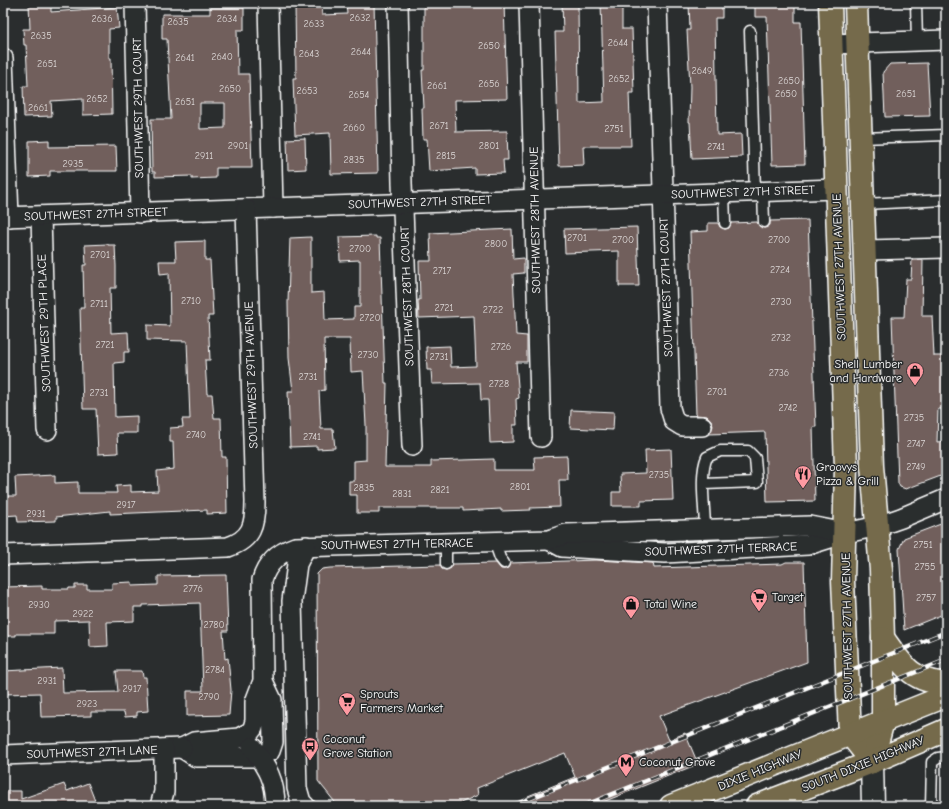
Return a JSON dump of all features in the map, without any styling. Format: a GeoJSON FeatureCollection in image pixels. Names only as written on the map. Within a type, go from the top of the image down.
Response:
{"type":"FeatureCollection","features":[{"type":"Feature","properties":{"kind":"highway","name":"SOUTHWEST 27TH AVENUE"},"geometry":{"type":"LineString","coordinates":[[830,3],[846,468],[846,533],[843,581],[850,734]]}},
{"type":"Feature","properties":{"kind":"highway"},"geometry":{"type":"LineString","coordinates":[[856,3],[865,213],[872,466],[878,526],[883,638],[883,721],[872,762]]}},
{"type":"Feature","properties":{"kind":"highway"},"geometry":{"type":"LineString","coordinates":[[862,138],[857,160],[852,172],[836,190],[853,199],[865,213]]}},
{"type":"Feature","properties":{"kind":"highway"},"geometry":{"type":"LineString","coordinates":[[883,638],[900,662],[917,678],[934,683],[946,683]]}},
{"type":"Feature","properties":{"kind":"highway"},"geometry":{"type":"LineString","coordinates":[[872,762],[850,734],[946,696]]}},
{"type":"Feature","properties":{"kind":"highway","name":"SOUTH DIXIE HIGHWAY"},"geometry":{"type":"LineString","coordinates":[[757,806],[872,762],[946,730]]}},
{"type":"Feature","properties":{"kind":"highway","name":"DIXIE HIGHWAY"},"geometry":{"type":"LineString","coordinates":[[671,806],[850,734]]}},
{"type":"Feature","properties":{"kind":"main road"},"geometry":{"type":"LineString","coordinates":[[872,762],[873,806]]}},
{"type":"Feature","properties":{"kind":"street","name":"SOUTHWEST 29TH COURT"},"geometry":{"type":"LineString","coordinates":[[135,3],[140,213]]}},
{"type":"Feature","properties":{"kind":"street"},"geometry":{"type":"LineString","coordinates":[[268,3],[273,208]]}},
{"type":"Feature","properties":{"kind":"street","name":"SOUTHWEST 28TH COURT"},"geometry":{"type":"LineString","coordinates":[[398,3],[403,203],[412,446]]}},
{"type":"Feature","properties":{"kind":"street","name":"SOUTHWEST 28TH AVENUE"},"geometry":{"type":"LineString","coordinates":[[530,3],[540,437]]}},
{"type":"Feature","properties":{"kind":"street","name":"SOUTHWEST 27TH COURT"},"geometry":{"type":"LineString","coordinates":[[657,3],[672,415],[674,421],[682,426],[702,426]]}},
{"type":"Feature","properties":{"kind":"street"},"geometry":{"type":"LineString","coordinates":[[831,44],[946,40]]}},
{"type":"Feature","properties":{"kind":"street"},"geometry":{"type":"LineString","coordinates":[[3,58],[6,217]]}},
{"type":"Feature","properties":{"kind":"street","name":"SOUTHWEST 27TH STREET"},"geometry":{"type":"LineString","coordinates":[[6,217],[534,198],[836,190]]}},
{"type":"Feature","properties":{"kind":"street","name":"SOUTHWEST 29TH AVENUE"},"geometry":{"type":"LineString","coordinates":[[3,554],[228,547],[238,544],[246,538],[252,529],[255,518],[255,502],[246,209]]}},
{"type":"Feature","properties":{"kind":"street","name":"SOUTHWEST 29TH PLACE"},"geometry":{"type":"LineString","coordinates":[[41,216],[47,430]]}},
{"type":"Feature","properties":{"kind":"street"},"geometry":{"type":"LineString","coordinates":[[866,250],[946,248]]}},
{"type":"Feature","properties":{"kind":"street","name":"SOUTHWEST 27TH TERRACE"},"geometry":{"type":"LineString","coordinates":[[263,681],[261,589],[264,572],[273,560],[286,550],[306,546],[549,540],[566,534],[582,547],[665,553],[808,546],[846,533],[878,526],[946,499]]}},
{"type":"Feature","properties":{"kind":"street","name":"SOUTHWEST 27TH TERRACE"},"geometry":{"type":"LineString","coordinates":[[582,547],[705,529],[810,526],[846,533]]}},
{"type":"Feature","properties":{"kind":"street"},"geometry":{"type":"LineString","coordinates":[[305,806],[301,802],[297,788],[292,616],[293,582],[297,564],[306,546]]}},
{"type":"Feature","properties":{"kind":"street"},"geometry":{"type":"LineString","coordinates":[[263,681],[255,702],[255,721],[250,732],[244,736],[270,774],[275,788],[275,806]]}},
{"type":"Feature","properties":{"kind":"street"},"geometry":{"type":"LineString","coordinates":[[259,757],[267,754],[272,748],[274,734],[272,700],[263,681]]}},
{"type":"Feature","properties":{"kind":"street","name":"SOUTHWEST 27TH LANE"},"geometry":{"type":"LineString","coordinates":[[3,755],[173,749],[194,742],[232,739],[244,736]]}},
{"type":"Feature","properties":{"kind":"street"},"geometry":{"type":"LineString","coordinates":[[160,806],[173,749]]}},
{"type":"Feature","properties":{"kind":"street","name":"SOUTHWEST 27TH LANE"},"geometry":{"type":"LineString","coordinates":[[173,749],[196,757],[259,757]]}},
{"type":"Feature","properties":{"kind":"lane"},"geometry":{"type":"LineString","coordinates":[[916,3],[917,41]]}},
{"type":"Feature","properties":{"kind":"lane"},"geometry":{"type":"LineString","coordinates":[[750,31],[759,192],[764,222]]}},
{"type":"Feature","properties":{"kind":"lane"},"geometry":{"type":"LineString","coordinates":[[862,138],[946,135]]}},
{"type":"Feature","properties":{"kind":"lane"},"geometry":{"type":"LineString","coordinates":[[724,193],[725,223]]}},
{"type":"Feature","properties":{"kind":"lane"},"geometry":{"type":"LineString","coordinates":[[865,213],[946,200]]}},
{"type":"Feature","properties":{"kind":"lane"},"geometry":{"type":"LineString","coordinates":[[704,484],[757,482],[755,458],[748,451],[720,451],[712,453],[707,457],[704,464],[704,484],[705,529]]}},
{"type":"Feature","properties":{"kind":"lane"},"geometry":{"type":"LineString","coordinates":[[494,541],[500,558],[504,563]]}},
{"type":"Feature","properties":{"kind":"lane"},"geometry":{"type":"LineString","coordinates":[[446,543],[446,564]]}},
{"type":"Feature","properties":{"kind":"lane"},"geometry":{"type":"LineString","coordinates":[[932,806],[932,762],[938,758],[945,757]]}},
{"type":"Feature","properties":{"kind":"building"},"geometry":{"type":"Polygon","coordinates":[[[29,3],[51,3],[51,12],[117,7],[119,28],[109,29],[112,114],[83,115],[83,99],[51,101],[52,116],[24,117],[23,86],[28,86],[26,45],[24,45],[23,29],[30,29],[29,3]]]}},
{"type":"Feature","properties":{"kind":"building"},"geometry":{"type":"Polygon","coordinates":[[[295,3],[321,3],[322,15],[347,14],[346,3],[374,3],[378,173],[331,174],[330,133],[295,135],[293,78],[296,78],[295,3]]]}},
{"type":"Feature","properties":{"kind":"building"},"geometry":{"type":"Polygon","coordinates":[[[424,3],[504,3],[507,99],[455,100],[456,132],[507,131],[508,160],[503,160],[504,173],[475,174],[475,168],[429,171],[427,139],[423,139],[422,108],[424,108],[422,70],[424,70],[424,3]]]}},
{"type":"Feature","properties":{"kind":"building"},"geometry":{"type":"Polygon","coordinates":[[[562,3],[578,3],[579,103],[604,102],[601,3],[622,3],[622,29],[632,29],[634,93],[629,93],[631,146],[583,146],[584,165],[559,166],[555,32],[563,32],[562,3]]]}},
{"type":"Feature","properties":{"kind":"building"},"geometry":{"type":"Polygon","coordinates":[[[689,3],[722,3],[722,18],[715,18],[717,135],[741,134],[742,157],[692,159],[689,122],[690,87],[687,30],[690,30],[689,3]]]}},
{"type":"Feature","properties":{"kind":"building"},"geometry":{"type":"Polygon","coordinates":[[[755,3],[795,3],[795,22],[801,22],[805,164],[772,165],[767,17],[755,17],[755,3]]]}},
{"type":"Feature","properties":{"kind":"building"},"geometry":{"type":"Polygon","coordinates":[[[210,8],[244,8],[244,30],[237,30],[238,74],[249,74],[252,168],[216,168],[216,178],[192,179],[192,176],[155,177],[155,172],[152,172],[151,119],[171,119],[167,39],[162,39],[162,14],[210,14],[210,8]],[[200,103],[200,129],[225,128],[225,103],[200,103]]]}},
{"type":"Feature","properties":{"kind":"building"},"geometry":{"type":"Polygon","coordinates":[[[927,63],[930,116],[885,117],[883,72],[890,64],[927,63]]]}},
{"type":"Feature","properties":{"kind":"building"},"geometry":{"type":"Polygon","coordinates":[[[305,138],[306,169],[288,170],[287,139],[305,138]]]}},
{"type":"Feature","properties":{"kind":"building"},"geometry":{"type":"Polygon","coordinates":[[[49,140],[49,147],[116,146],[117,171],[50,171],[50,176],[29,177],[29,141],[49,140]]]}},
{"type":"Feature","properties":{"kind":"building"},"geometry":{"type":"Polygon","coordinates":[[[808,220],[816,427],[813,427],[815,501],[767,502],[765,432],[709,434],[713,426],[711,420],[707,416],[696,415],[690,232],[708,231],[708,223],[718,223],[720,227],[725,229],[729,228],[731,223],[757,222],[759,226],[764,228],[770,225],[770,221],[808,220]]]}},
{"type":"Feature","properties":{"kind":"building"},"geometry":{"type":"Polygon","coordinates":[[[637,227],[639,286],[619,286],[619,251],[565,253],[564,229],[637,227]]]}},
{"type":"Feature","properties":{"kind":"building"},"geometry":{"type":"Polygon","coordinates":[[[512,229],[513,259],[524,258],[524,273],[513,274],[516,335],[527,336],[527,362],[516,362],[519,398],[516,399],[517,425],[513,425],[513,442],[490,443],[488,400],[481,400],[480,383],[432,384],[431,370],[427,370],[426,347],[450,346],[451,367],[476,366],[474,316],[419,318],[419,261],[431,261],[430,233],[512,229]]]}},
{"type":"Feature","properties":{"kind":"building"},"geometry":{"type":"Polygon","coordinates":[[[376,236],[376,238],[380,238],[385,383],[387,383],[385,467],[431,467],[431,461],[494,459],[494,470],[535,470],[534,457],[567,456],[568,480],[559,480],[560,507],[501,511],[501,509],[463,511],[463,508],[379,508],[379,513],[357,513],[357,495],[349,495],[349,481],[354,481],[354,461],[366,460],[366,425],[363,371],[351,372],[350,339],[324,339],[325,390],[319,391],[321,429],[333,429],[335,448],[317,449],[317,446],[290,447],[288,391],[293,391],[289,358],[288,303],[290,238],[311,237],[311,293],[324,292],[325,320],[354,319],[354,307],[360,307],[360,260],[340,261],[339,237],[376,236]]]}},
{"type":"Feature","properties":{"kind":"building"},"geometry":{"type":"Polygon","coordinates":[[[205,241],[205,260],[210,260],[213,316],[208,316],[210,360],[205,360],[207,394],[212,394],[214,418],[221,418],[222,457],[226,457],[227,513],[207,514],[207,510],[110,514],[110,511],[56,517],[56,521],[18,522],[17,515],[3,516],[3,496],[16,496],[15,477],[55,475],[55,483],[78,482],[78,493],[117,493],[116,486],[131,485],[131,492],[158,491],[157,471],[174,469],[173,442],[170,442],[170,428],[183,427],[182,419],[190,419],[187,341],[147,340],[147,325],[170,326],[169,273],[160,274],[159,261],[176,261],[175,242],[205,241]]]}},
{"type":"Feature","properties":{"kind":"building"},"geometry":{"type":"Polygon","coordinates":[[[85,245],[115,245],[116,266],[116,288],[110,288],[111,333],[128,332],[129,352],[124,352],[124,362],[114,363],[115,417],[137,416],[137,433],[117,433],[118,453],[98,454],[96,409],[83,409],[80,308],[84,308],[83,265],[86,265],[85,245]]]}},
{"type":"Feature","properties":{"kind":"building"},"geometry":{"type":"Polygon","coordinates":[[[912,260],[923,260],[922,316],[932,316],[934,356],[944,356],[944,360],[946,360],[945,409],[938,409],[937,442],[946,441],[946,474],[906,489],[900,487],[898,483],[892,317],[904,317],[906,279],[911,279],[912,260]]]}},
{"type":"Feature","properties":{"kind":"building"},"geometry":{"type":"Polygon","coordinates":[[[571,410],[614,412],[613,430],[570,428],[571,410]]]}},
{"type":"Feature","properties":{"kind":"building"},"geometry":{"type":"Polygon","coordinates":[[[671,449],[673,500],[641,501],[641,506],[612,506],[612,492],[621,492],[620,474],[646,473],[645,450],[671,449]]]}},
{"type":"Feature","properties":{"kind":"building"},"geometry":{"type":"Polygon","coordinates":[[[946,522],[946,613],[904,630],[899,549],[904,538],[946,522]]]}},
{"type":"Feature","properties":{"kind":"building"},"geometry":{"type":"Polygon","coordinates":[[[596,560],[653,563],[654,568],[804,562],[807,662],[659,716],[669,740],[685,733],[698,764],[593,806],[532,806],[528,796],[575,777],[565,753],[477,788],[478,795],[454,806],[338,806],[318,781],[317,574],[322,569],[440,565],[442,569],[446,570],[451,568],[452,564],[496,563],[501,569],[505,569],[508,568],[510,563],[596,560]]]}},
{"type":"Feature","properties":{"kind":"building"},"geometry":{"type":"Polygon","coordinates":[[[226,575],[228,631],[223,631],[225,659],[228,658],[231,690],[229,715],[187,716],[187,691],[203,691],[200,603],[143,605],[143,607],[134,607],[134,621],[107,622],[108,646],[90,647],[89,620],[54,621],[54,634],[16,634],[16,636],[3,636],[3,587],[42,586],[42,589],[69,589],[75,588],[75,585],[87,585],[87,589],[112,589],[112,583],[132,582],[132,586],[158,585],[158,576],[226,575]]]}},
{"type":"Feature","properties":{"kind":"building"},"geometry":{"type":"Polygon","coordinates":[[[62,668],[63,693],[118,692],[116,671],[142,671],[143,677],[146,677],[148,711],[137,712],[137,716],[125,717],[124,712],[91,712],[91,716],[41,717],[40,693],[3,694],[3,671],[62,668]]]}},
{"type":"Feature","properties":{"kind":"building"},"geometry":{"type":"Polygon","coordinates":[[[88,783],[97,806],[3,806],[3,791],[21,791],[21,799],[64,784],[67,791],[88,783]]]}},
{"type":"Feature","properties":{"kind":"railway"},"geometry":{"type":"LineString","coordinates":[[511,806],[946,632]]}},
{"type":"Feature","properties":{"kind":"railway"},"geometry":{"type":"LineString","coordinates":[[583,806],[946,660]]}},
{"type":"Feature","properties":{"kind":"place","name":"Shell Lumber and Hardware"},"geometry":{"type":"Point","coordinates":[915,386]}},
{"type":"Feature","properties":{"kind":"place","name":"Groovys Pizza & Grill"},"geometry":{"type":"Point","coordinates":[803,489]}},
{"type":"Feature","properties":{"kind":"place","name":"Target"},"geometry":{"type":"Point","coordinates":[759,612]}},
{"type":"Feature","properties":{"kind":"place","name":"Total Wine"},"geometry":{"type":"Point","coordinates":[631,619]}},
{"type":"Feature","properties":{"kind":"place","name":"Sprouts Farmers Market"},"geometry":{"type":"Point","coordinates":[347,716]}},
{"type":"Feature","properties":{"kind":"place","name":"Coconut Grove Station"},"geometry":{"type":"Point","coordinates":[310,761]}},
{"type":"Feature","properties":{"kind":"place","name":"Coconut Grove"},"geometry":{"type":"Point","coordinates":[626,777]}}]}
